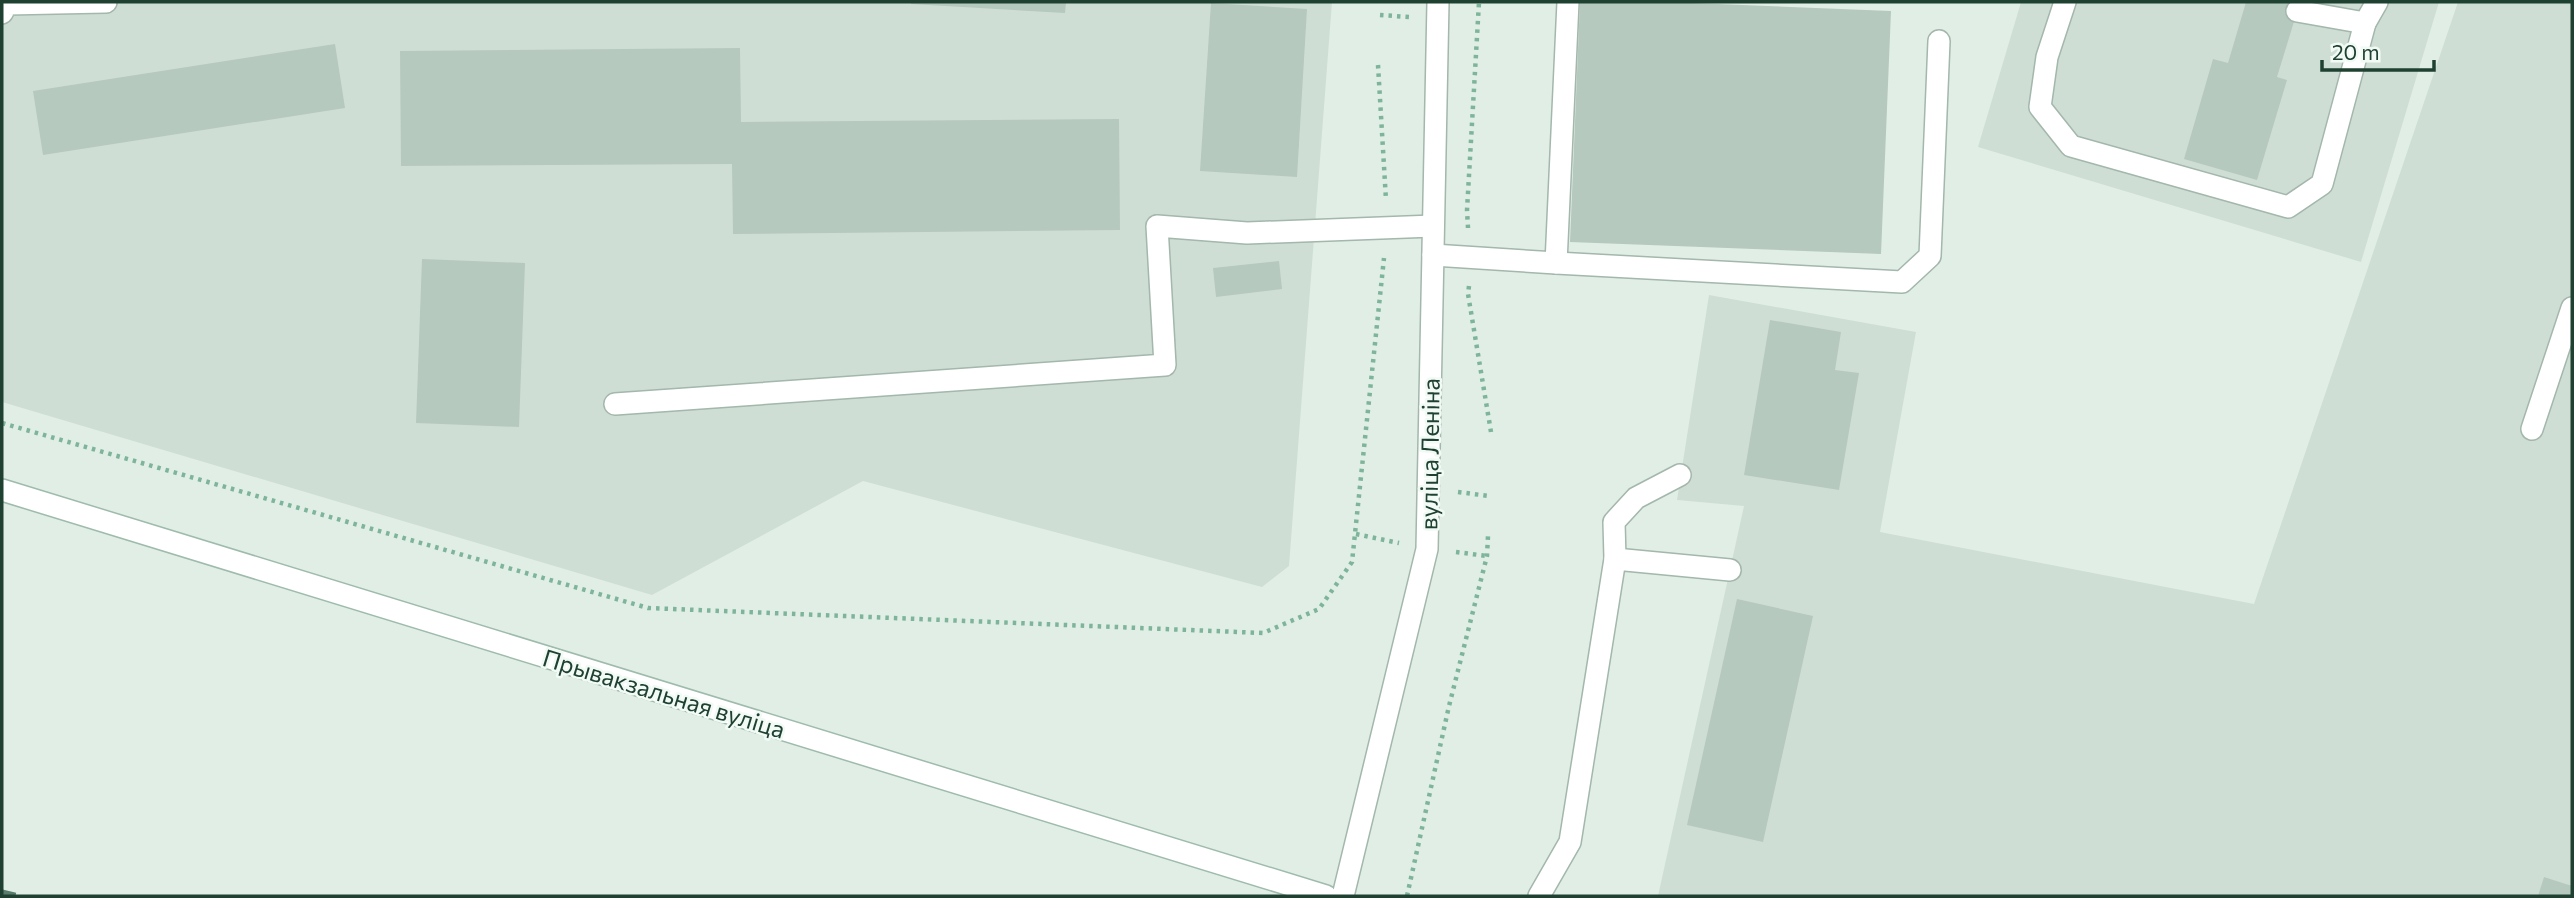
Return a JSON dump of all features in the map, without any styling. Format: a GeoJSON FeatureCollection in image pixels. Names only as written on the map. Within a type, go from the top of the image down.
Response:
{"type":"FeatureCollection","features":[{"type":"Feature","properties":{"kind":"main road"},"geometry":{"type":"LineString","coordinates":[[2,13],[7,4],[106,2]]}},
{"type":"Feature","properties":{"kind":"main road","name":"вуліца Леніна"},"geometry":{"type":"LineString","coordinates":[[1343,896],[1427,550],[1438,2]]}},
{"type":"Feature","properties":{"kind":"main road"},"geometry":{"type":"LineString","coordinates":[[1556,262],[1568,2]]}},
{"type":"Feature","properties":{"kind":"main road"},"geometry":{"type":"LineString","coordinates":[[2065,2],[2047,57],[2040,107],[2071,146],[2288,207],[2322,184],[2365,23],[2377,2]]}},
{"type":"Feature","properties":{"kind":"main road"},"geometry":{"type":"LineString","coordinates":[[2297,11],[2365,23]]}},
{"type":"Feature","properties":{"kind":"main road"},"geometry":{"type":"LineString","coordinates":[[1433,255],[1902,282],[1930,256],[1939,41]]}},
{"type":"Feature","properties":{"kind":"main road"},"geometry":{"type":"LineString","coordinates":[[615,404],[1166,365],[1157,226],[1247,233],[1433,226]]}},
{"type":"Feature","properties":{"kind":"main road"},"geometry":{"type":"LineString","coordinates":[[2532,429],[2572,308]]}},
{"type":"Feature","properties":{"kind":"main road"},"geometry":{"type":"LineString","coordinates":[[1539,896],[1570,842],[1615,559],[1614,522],[1636,498],[1681,475]]}},
{"type":"Feature","properties":{"kind":"main road","name":"Прывакзальная вуліца"},"geometry":{"type":"LineString","coordinates":[[2,490],[1326,896]]}},
{"type":"Feature","properties":{"kind":"main road"},"geometry":{"type":"LineString","coordinates":[[1615,559],[1730,570]]}},
{"type":"Feature","properties":{"kind":"path"},"geometry":{"type":"LineString","coordinates":[[1479,2],[1467,210],[1471,257],[1468,294],[1492,432]]}},
{"type":"Feature","properties":{"kind":"path"},"geometry":{"type":"LineString","coordinates":[[2,423],[649,608],[1263,633],[1319,609],[1353,562],[1387,227],[1378,65]]}},
{"type":"Feature","properties":{"kind":"path"},"geometry":{"type":"LineString","coordinates":[[1407,896],[1449,706],[1487,556],[1488,536]]}},
{"type":"Feature","properties":{"kind":"shaded area"},"geometry":{"type":"Polygon","coordinates":[[[2,2],[1332,2],[1289,566],[1262,587],[863,481],[652,595],[2,402],[2,2]]]}},
{"type":"Feature","properties":{"kind":"shaded area"},"geometry":{"type":"Polygon","coordinates":[[[2021,2],[2439,2],[2361,262],[1978,147],[2021,2]]]}},
{"type":"Feature","properties":{"kind":"shaded area"},"geometry":{"type":"Polygon","coordinates":[[[2458,2],[2572,2],[2572,896],[1658,896],[1744,506],[1677,500],[1709,295],[1916,332],[1880,532],[2254,604],[2458,2]]]}},
{"type":"Feature","properties":{"kind":"building"},"geometry":{"type":"Polygon","coordinates":[[[911,2],[1066,2],[1065,13],[911,2]]]}},
{"type":"Feature","properties":{"kind":"building"},"geometry":{"type":"Polygon","coordinates":[[[1580,2],[1667,2],[1891,11],[1881,254],[1570,242],[1580,2]]]}},
{"type":"Feature","properties":{"kind":"building"},"geometry":{"type":"Polygon","coordinates":[[[2246,2],[2300,2],[2277,77],[2287,80],[2257,180],[2184,159],[2213,59],[2228,63],[2246,2]]]}},
{"type":"Feature","properties":{"kind":"building"},"geometry":{"type":"Polygon","coordinates":[[[1211,3],[1307,9],[1297,177],[1200,171],[1211,3]]]}},
{"type":"Feature","properties":{"kind":"building"},"geometry":{"type":"Polygon","coordinates":[[[335,44],[345,108],[43,155],[33,91],[335,44]]]}},
{"type":"Feature","properties":{"kind":"building"},"geometry":{"type":"Polygon","coordinates":[[[740,48],[741,122],[1119,119],[1120,230],[733,234],[732,164],[401,166],[400,51],[740,48]]]}},
{"type":"Feature","properties":{"kind":"building"},"geometry":{"type":"Polygon","coordinates":[[[422,259],[525,263],[519,427],[416,423],[422,259]]]}},
{"type":"Feature","properties":{"kind":"building"},"geometry":{"type":"Polygon","coordinates":[[[1279,261],[1282,289],[1216,297],[1213,268],[1279,261]]]}},
{"type":"Feature","properties":{"kind":"building"},"geometry":{"type":"Polygon","coordinates":[[[1770,320],[1841,332],[1835,370],[1859,373],[1839,490],[1744,475],[1770,320]]]}},
{"type":"Feature","properties":{"kind":"building"},"geometry":{"type":"Polygon","coordinates":[[[1737,599],[1813,616],[1763,842],[1687,825],[1737,599]]]}},
{"type":"Feature","properties":{"kind":"building"},"geometry":{"type":"Polygon","coordinates":[[[2544,877],[2572,886],[2572,896],[2538,896],[2544,877]]]}},
{"type":"Feature","properties":{"kind":"railway"},"geometry":{"type":"LineString","coordinates":[[2,892],[19,896]]}}]}
